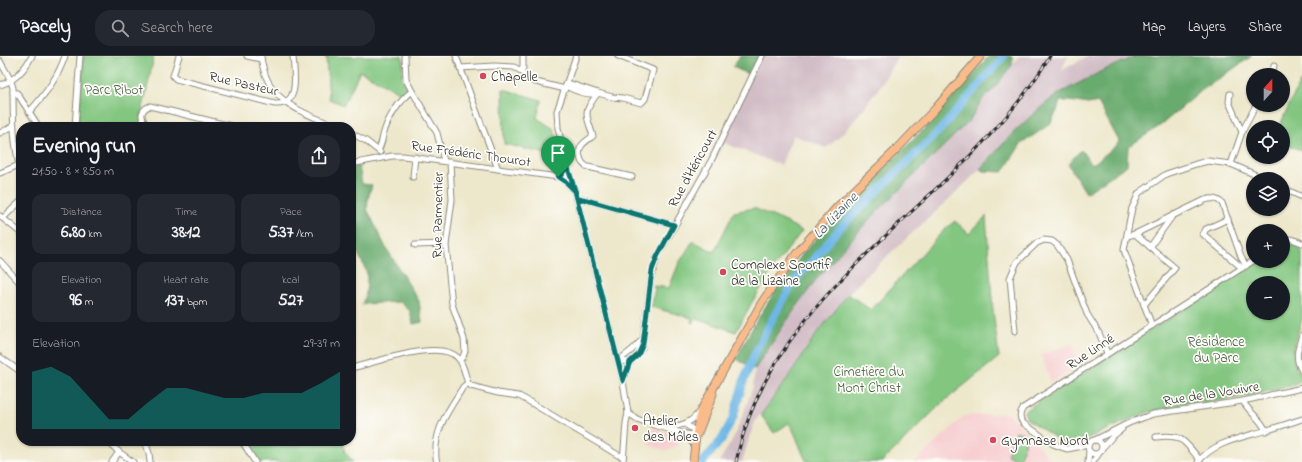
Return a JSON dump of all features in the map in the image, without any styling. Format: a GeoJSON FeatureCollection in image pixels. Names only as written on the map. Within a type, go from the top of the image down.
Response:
{"type":"FeatureCollection","features":[{"type":"Feature","properties":{"kind":"main road"},"geometry":{"type":"LineString","coordinates":[[693,462],[697,424],[701,410],[720,378],[740,338],[762,302],[796,254],[837,207],[925,120],[981,56]]}},
{"type":"Feature","properties":{"kind":"main road"},"geometry":{"type":"LineString","coordinates":[[697,435],[702,426],[720,378]]}},
{"type":"Feature","properties":{"kind":"street"},"geometry":{"type":"LineString","coordinates":[[0,85],[11,82],[20,73],[32,56]]}},
{"type":"Feature","properties":{"kind":"street"},"geometry":{"type":"LineString","coordinates":[[29,112],[48,91],[56,78],[65,56]]}},
{"type":"Feature","properties":{"kind":"street"},"geometry":{"type":"LineString","coordinates":[[75,122],[80,56]]}},
{"type":"Feature","properties":{"kind":"street","name":"Rue Pasteur"},"geometry":{"type":"LineString","coordinates":[[179,56],[173,76],[176,78],[275,104],[286,103]]}},
{"type":"Feature","properties":{"kind":"street"},"geometry":{"type":"LineString","coordinates":[[247,56],[261,58],[266,76],[272,88],[286,103],[327,122]]}},
{"type":"Feature","properties":{"kind":"street"},"geometry":{"type":"LineString","coordinates":[[286,103],[289,100],[295,86],[293,56]]}},
{"type":"Feature","properties":{"kind":"street","name":"Rue Parmentier"},"geometry":{"type":"LineString","coordinates":[[405,56],[406,80],[437,133],[447,162],[452,200],[446,244],[452,304],[464,339],[465,351],[463,357],[460,359]]}},
{"type":"Feature","properties":{"kind":"street"},"geometry":{"type":"LineString","coordinates":[[456,56],[498,169]]}},
{"type":"Feature","properties":{"kind":"street"},"geometry":{"type":"LineString","coordinates":[[521,71],[523,68],[523,56]]}},
{"type":"Feature","properties":{"kind":"street"},"geometry":{"type":"LineString","coordinates":[[576,56],[557,114],[558,128],[570,177],[578,200],[623,381],[628,413],[626,420],[623,462]]}},
{"type":"Feature","properties":{"kind":"street"},"geometry":{"type":"LineString","coordinates":[[460,68],[494,66],[514,67],[532,81],[566,86],[641,103],[646,99],[653,70],[618,56]]}},
{"type":"Feature","properties":{"kind":"street","name":"Rue d'Héricourt"},"geometry":{"type":"LineString","coordinates":[[623,381],[630,362],[638,355],[642,348],[652,270],[657,257],[711,161],[762,56]]}},
{"type":"Feature","properties":{"kind":"street"},"geometry":{"type":"LineString","coordinates":[[0,61],[7,77],[11,82],[13,92],[13,126],[16,152]]}},
{"type":"Feature","properties":{"kind":"street"},"geometry":{"type":"LineString","coordinates":[[378,150],[386,126],[392,114],[401,101],[412,91]]}},
{"type":"Feature","properties":{"kind":"street"},"geometry":{"type":"LineString","coordinates":[[13,92],[17,93],[36,122]]}},
{"type":"Feature","properties":{"kind":"street"},"geometry":{"type":"LineString","coordinates":[[598,94],[587,110],[586,120],[593,136],[581,146],[579,150],[581,161],[584,166],[632,177]]}},
{"type":"Feature","properties":{"kind":"street"},"geometry":{"type":"LineString","coordinates":[[1230,94],[1229,102],[1242,132]]}},
{"type":"Feature","properties":{"kind":"street"},"geometry":{"type":"LineString","coordinates":[[144,122],[142,118],[144,110],[146,107],[150,106],[215,122]]}},
{"type":"Feature","properties":{"kind":"street"},"geometry":{"type":"LineString","coordinates":[[1231,164],[1242,132],[1252,112]]}},
{"type":"Feature","properties":{"kind":"street"},"geometry":{"type":"LineString","coordinates":[[0,132],[13,126]]}},
{"type":"Feature","properties":{"kind":"street"},"geometry":{"type":"LineString","coordinates":[[356,135],[378,150],[382,158]]}},
{"type":"Feature","properties":{"kind":"street","name":"Rue Frédéric Thourot"},"geometry":{"type":"LineString","coordinates":[[356,163],[403,156],[558,177],[570,177]]}},
{"type":"Feature","properties":{"kind":"street"},"geometry":{"type":"LineString","coordinates":[[413,177],[415,157]]}},
{"type":"Feature","properties":{"kind":"street"},"geometry":{"type":"LineString","coordinates":[[1152,326],[1124,250],[1132,208],[1139,193],[1166,174],[1208,161],[1231,164],[1249,172]]}},
{"type":"Feature","properties":{"kind":"street"},"geometry":{"type":"LineString","coordinates":[[567,165],[562,174],[558,177],[575,191]]}},
{"type":"Feature","properties":{"kind":"street"},"geometry":{"type":"LineString","coordinates":[[0,174],[16,166]]}},
{"type":"Feature","properties":{"kind":"street"},"geometry":{"type":"LineString","coordinates":[[1290,191],[1302,197]]}},
{"type":"Feature","properties":{"kind":"street"},"geometry":{"type":"LineString","coordinates":[[1127,236],[1205,200],[1213,198],[1222,203],[1244,267]]}},
{"type":"Feature","properties":{"kind":"street"},"geometry":{"type":"LineString","coordinates":[[578,200],[583,199],[674,225]]}},
{"type":"Feature","properties":{"kind":"street"},"geometry":{"type":"LineString","coordinates":[[16,205],[1,217],[16,229]]}},
{"type":"Feature","properties":{"kind":"street"},"geometry":{"type":"LineString","coordinates":[[1150,247],[1174,214]]}},
{"type":"Feature","properties":{"kind":"street"},"geometry":{"type":"LineString","coordinates":[[1228,219],[1206,229],[1203,234],[1244,267]]}},
{"type":"Feature","properties":{"kind":"street"},"geometry":{"type":"LineString","coordinates":[[1134,234],[1175,268],[1144,305]]}},
{"type":"Feature","properties":{"kind":"street"},"geometry":{"type":"LineString","coordinates":[[1290,239],[1302,244]]}},
{"type":"Feature","properties":{"kind":"street"},"geometry":{"type":"LineString","coordinates":[[1015,331],[1010,278],[1017,262],[1037,243],[1044,240],[1052,241],[1057,245],[1067,260],[1088,314],[1099,333],[1107,353]]}},
{"type":"Feature","properties":{"kind":"street"},"geometry":{"type":"LineString","coordinates":[[415,245],[446,244]]}},
{"type":"Feature","properties":{"kind":"street"},"geometry":{"type":"LineString","coordinates":[[0,261],[16,279]]}},
{"type":"Feature","properties":{"kind":"street","name":"Rue Linné"},"geometry":{"type":"LineString","coordinates":[[1089,448],[1067,449],[1053,444],[1023,423],[1020,419],[1020,412],[1023,408],[1107,353],[1244,267]]}},
{"type":"Feature","properties":{"kind":"street"},"geometry":{"type":"LineString","coordinates":[[1302,335],[1296,358],[1298,366],[1302,371]]}},
{"type":"Feature","properties":{"kind":"street"},"geometry":{"type":"LineString","coordinates":[[618,361],[632,350],[642,339]]}},
{"type":"Feature","properties":{"kind":"street"},"geometry":{"type":"LineString","coordinates":[[615,349],[628,353]]}},
{"type":"Feature","properties":{"kind":"street"},"geometry":{"type":"LineString","coordinates":[[356,367],[417,351],[431,350],[450,352],[460,359],[468,383],[475,387],[498,393],[519,396],[618,455],[623,456]]}},
{"type":"Feature","properties":{"kind":"street"},"geometry":{"type":"LineString","coordinates":[[0,357],[16,368]]}},
{"type":"Feature","properties":{"kind":"street"},"geometry":{"type":"LineString","coordinates":[[618,361],[630,362]]}},
{"type":"Feature","properties":{"kind":"street"},"geometry":{"type":"LineString","coordinates":[[437,462],[436,457],[439,430],[443,419],[463,387],[468,383]]}},
{"type":"Feature","properties":{"kind":"street","name":"Rue de la Vouivre"},"geometry":{"type":"LineString","coordinates":[[1095,440],[1129,423],[1153,414],[1243,401],[1300,388]]}},
{"type":"Feature","properties":{"kind":"street"},"geometry":{"type":"LineString","coordinates":[[1243,401],[1246,408],[1264,424],[1266,431]]}},
{"type":"Feature","properties":{"kind":"street"},"geometry":{"type":"LineString","coordinates":[[667,428],[686,425],[701,410]]}},
{"type":"Feature","properties":{"kind":"street"},"geometry":{"type":"LineString","coordinates":[[628,413],[637,419],[685,434],[697,435]]}},
{"type":"Feature","properties":{"kind":"street"},"geometry":{"type":"LineString","coordinates":[[1156,437],[1171,436],[1181,439],[1199,461],[1218,446],[1231,440],[1266,431],[1302,419]]}},
{"type":"Feature","properties":{"kind":"street","name":"Rue de la Vouivre"},"geometry":{"type":"LineString","coordinates":[[1093,462],[1113,436],[1129,423]]}},
{"type":"Feature","properties":{"kind":"street"},"geometry":{"type":"LineString","coordinates":[[686,425],[697,435]]}},
{"type":"Feature","properties":{"kind":"street"},"geometry":{"type":"LineString","coordinates":[[685,434],[695,446]]}},
{"type":"Feature","properties":{"kind":"street"},"geometry":{"type":"LineString","coordinates":[[1088,462],[1089,448],[1090,442],[1095,440],[1100,442],[1101,450],[1093,454],[1089,448]]}},
{"type":"Feature","properties":{"kind":"street"},"geometry":{"type":"LineString","coordinates":[[112,446],[133,462]]}},
{"type":"Feature","properties":{"kind":"street"},"geometry":{"type":"LineString","coordinates":[[147,446],[150,462]]}},
{"type":"Feature","properties":{"kind":"street"},"geometry":{"type":"LineString","coordinates":[[245,446],[255,462]]}},
{"type":"Feature","properties":{"kind":"street"},"geometry":{"type":"LineString","coordinates":[[112,462],[119,452]]}},
{"type":"Feature","properties":{"kind":"shaded area"},"geometry":{"type":"Polygon","coordinates":[[[759,56],[898,56],[879,88],[853,122],[826,148],[793,135],[781,165],[724,143],[714,161],[710,159],[713,152],[759,56]]]}},
{"type":"Feature","properties":{"kind":"shaded area"},"geometry":{"type":"Polygon","coordinates":[[[1019,56],[1068,56],[1061,71],[1087,56],[1138,56],[1058,94],[1041,107],[1014,132],[980,169],[844,298],[813,339],[794,369],[761,415],[759,415],[754,424],[742,462],[719,462],[733,439],[744,412],[753,387],[755,369],[815,281],[864,225],[969,121],[984,97],[993,90],[1019,56]]]}},
{"type":"Feature","properties":{"kind":"shaded area"},"geometry":{"type":"Polygon","coordinates":[[[1072,344],[1081,366],[1051,383],[1041,355],[1072,344]]]}},
{"type":"Feature","properties":{"kind":"shaded area"},"geometry":{"type":"Polygon","coordinates":[[[1008,413],[1053,462],[915,462],[964,416],[1008,413]]]}},
{"type":"Feature","properties":{"kind":"shaded area"},"geometry":{"type":"Polygon","coordinates":[[[653,428],[680,436],[678,446],[667,451],[648,445],[653,428]]]}},
{"type":"Feature","properties":{"kind":"green space","name":"Parc Ribot"},"geometry":{"type":"Polygon","coordinates":[[[83,56],[154,56],[141,117],[142,122],[78,122],[83,56]]]}},
{"type":"Feature","properties":{"kind":"green space"},"geometry":{"type":"Polygon","coordinates":[[[326,56],[402,56],[402,78],[407,89],[404,95],[360,71],[344,105],[329,99],[326,56]]]}},
{"type":"Feature","properties":{"kind":"green space"},"geometry":{"type":"Polygon","coordinates":[[[740,56],[759,56],[750,75],[733,67],[740,56]]]}},
{"type":"Feature","properties":{"kind":"green space"},"geometry":{"type":"Polygon","coordinates":[[[989,56],[1012,56],[1012,65],[993,90],[984,97],[969,121],[864,225],[815,281],[755,369],[736,359],[755,323],[776,290],[805,251],[839,213],[928,125],[989,56]]]}},
{"type":"Feature","properties":{"kind":"green space"},"geometry":{"type":"Polygon","coordinates":[[[1137,56],[1252,56],[1201,91],[1161,125],[1128,147],[1127,165],[1086,193],[1068,164],[1081,150],[1092,165],[1117,145],[1119,141],[1098,102],[1088,104],[1060,101],[1057,111],[1050,124],[1021,144],[1003,172],[983,171],[980,169],[1014,132],[1041,107],[1058,94],[1104,70],[1137,56]]]}},
{"type":"Feature","properties":{"kind":"green space"},"geometry":{"type":"Polygon","coordinates":[[[1300,82],[1302,83],[1302,151],[1290,145],[1290,120],[1282,120],[1286,112],[1290,112],[1290,103],[1300,82]]]}},
{"type":"Feature","properties":{"kind":"green space"},"geometry":{"type":"Polygon","coordinates":[[[503,89],[541,100],[537,118],[554,129],[560,150],[554,145],[547,145],[551,155],[504,144],[503,89]]]}},
{"type":"Feature","properties":{"kind":"green space"},"geometry":{"type":"Polygon","coordinates":[[[359,166],[362,184],[372,185],[367,209],[385,246],[419,301],[422,322],[413,324],[410,311],[400,302],[362,304],[367,285],[367,273],[356,249],[356,167],[359,166]]]}},
{"type":"Feature","properties":{"kind":"green space","name":"Complexe Sportif de la Lizaine"},"geometry":{"type":"Polygon","coordinates":[[[754,208],[786,222],[802,231],[775,266],[751,304],[736,332],[696,318],[693,323],[691,322],[692,318],[651,307],[655,289],[653,286],[669,288],[679,263],[693,241],[714,252],[734,212],[754,208]]]}},
{"type":"Feature","properties":{"kind":"green space","name":"Cimetière du Mont Christ"},"geometry":{"type":"Polygon","coordinates":[[[986,216],[993,311],[999,357],[942,403],[882,462],[807,462],[789,423],[774,433],[761,415],[794,369],[813,339],[848,294],[871,310],[943,231],[955,221],[969,234],[986,216]]]}},
{"type":"Feature","properties":{"kind":"green space","name":"Résidence du Parc"},"geometry":{"type":"Polygon","coordinates":[[[1290,244],[1296,246],[1302,251],[1302,320],[1294,344],[1293,357],[1296,368],[1300,372],[1300,380],[1295,385],[1243,397],[1148,412],[1076,443],[1067,444],[1063,443],[1027,419],[1024,411],[1248,268],[1290,268],[1290,244]]]}},
{"type":"Feature","properties":{"kind":"green space"},"geometry":{"type":"Polygon","coordinates":[[[1016,431],[1028,435],[1019,460],[1007,455],[1016,431]]]}},
{"type":"Feature","properties":{"kind":"green space"},"geometry":{"type":"Polygon","coordinates":[[[247,446],[343,446],[345,452],[353,462],[258,462],[247,446]]]}},
{"type":"Feature","properties":{"kind":"waterway","name":"La Lizaine"},"geometry":{"type":"LineString","coordinates":[[703,462],[722,439],[733,418],[744,380],[754,355],[775,314],[794,282],[838,230],[940,130],[1004,56]]}},
{"type":"Feature","properties":{"kind":"railway"},"geometry":{"type":"LineString","coordinates":[[736,462],[757,398],[789,343],[829,293],[874,247],[969,157],[1013,109],[1050,56]]}},
{"type":"Feature","properties":{"kind":"place","name":"Chapelle"},"geometry":{"type":"Point","coordinates":[483,76]}},
{"type":"Feature","properties":{"kind":"place","name":"Complexe Sportif de la Lizaine"},"geometry":{"type":"Point","coordinates":[723,272]}},
{"type":"Feature","properties":{"kind":"place","name":"Atelier des Môles"},"geometry":{"type":"Point","coordinates":[635,428]}},
{"type":"Feature","properties":{"kind":"place","name":"Gymnase Nord"},"geometry":{"type":"Point","coordinates":[993,440]}},
{"type":"Feature","properties":{"kind":"route"},"geometry":{"type":"LineString","coordinates":[[558,177],[562,174],[567,165],[578,200],[583,199],[674,225],[657,257],[652,270],[642,348],[638,355],[630,362],[623,381],[578,200],[575,191],[567,183],[558,177]]}}]}
